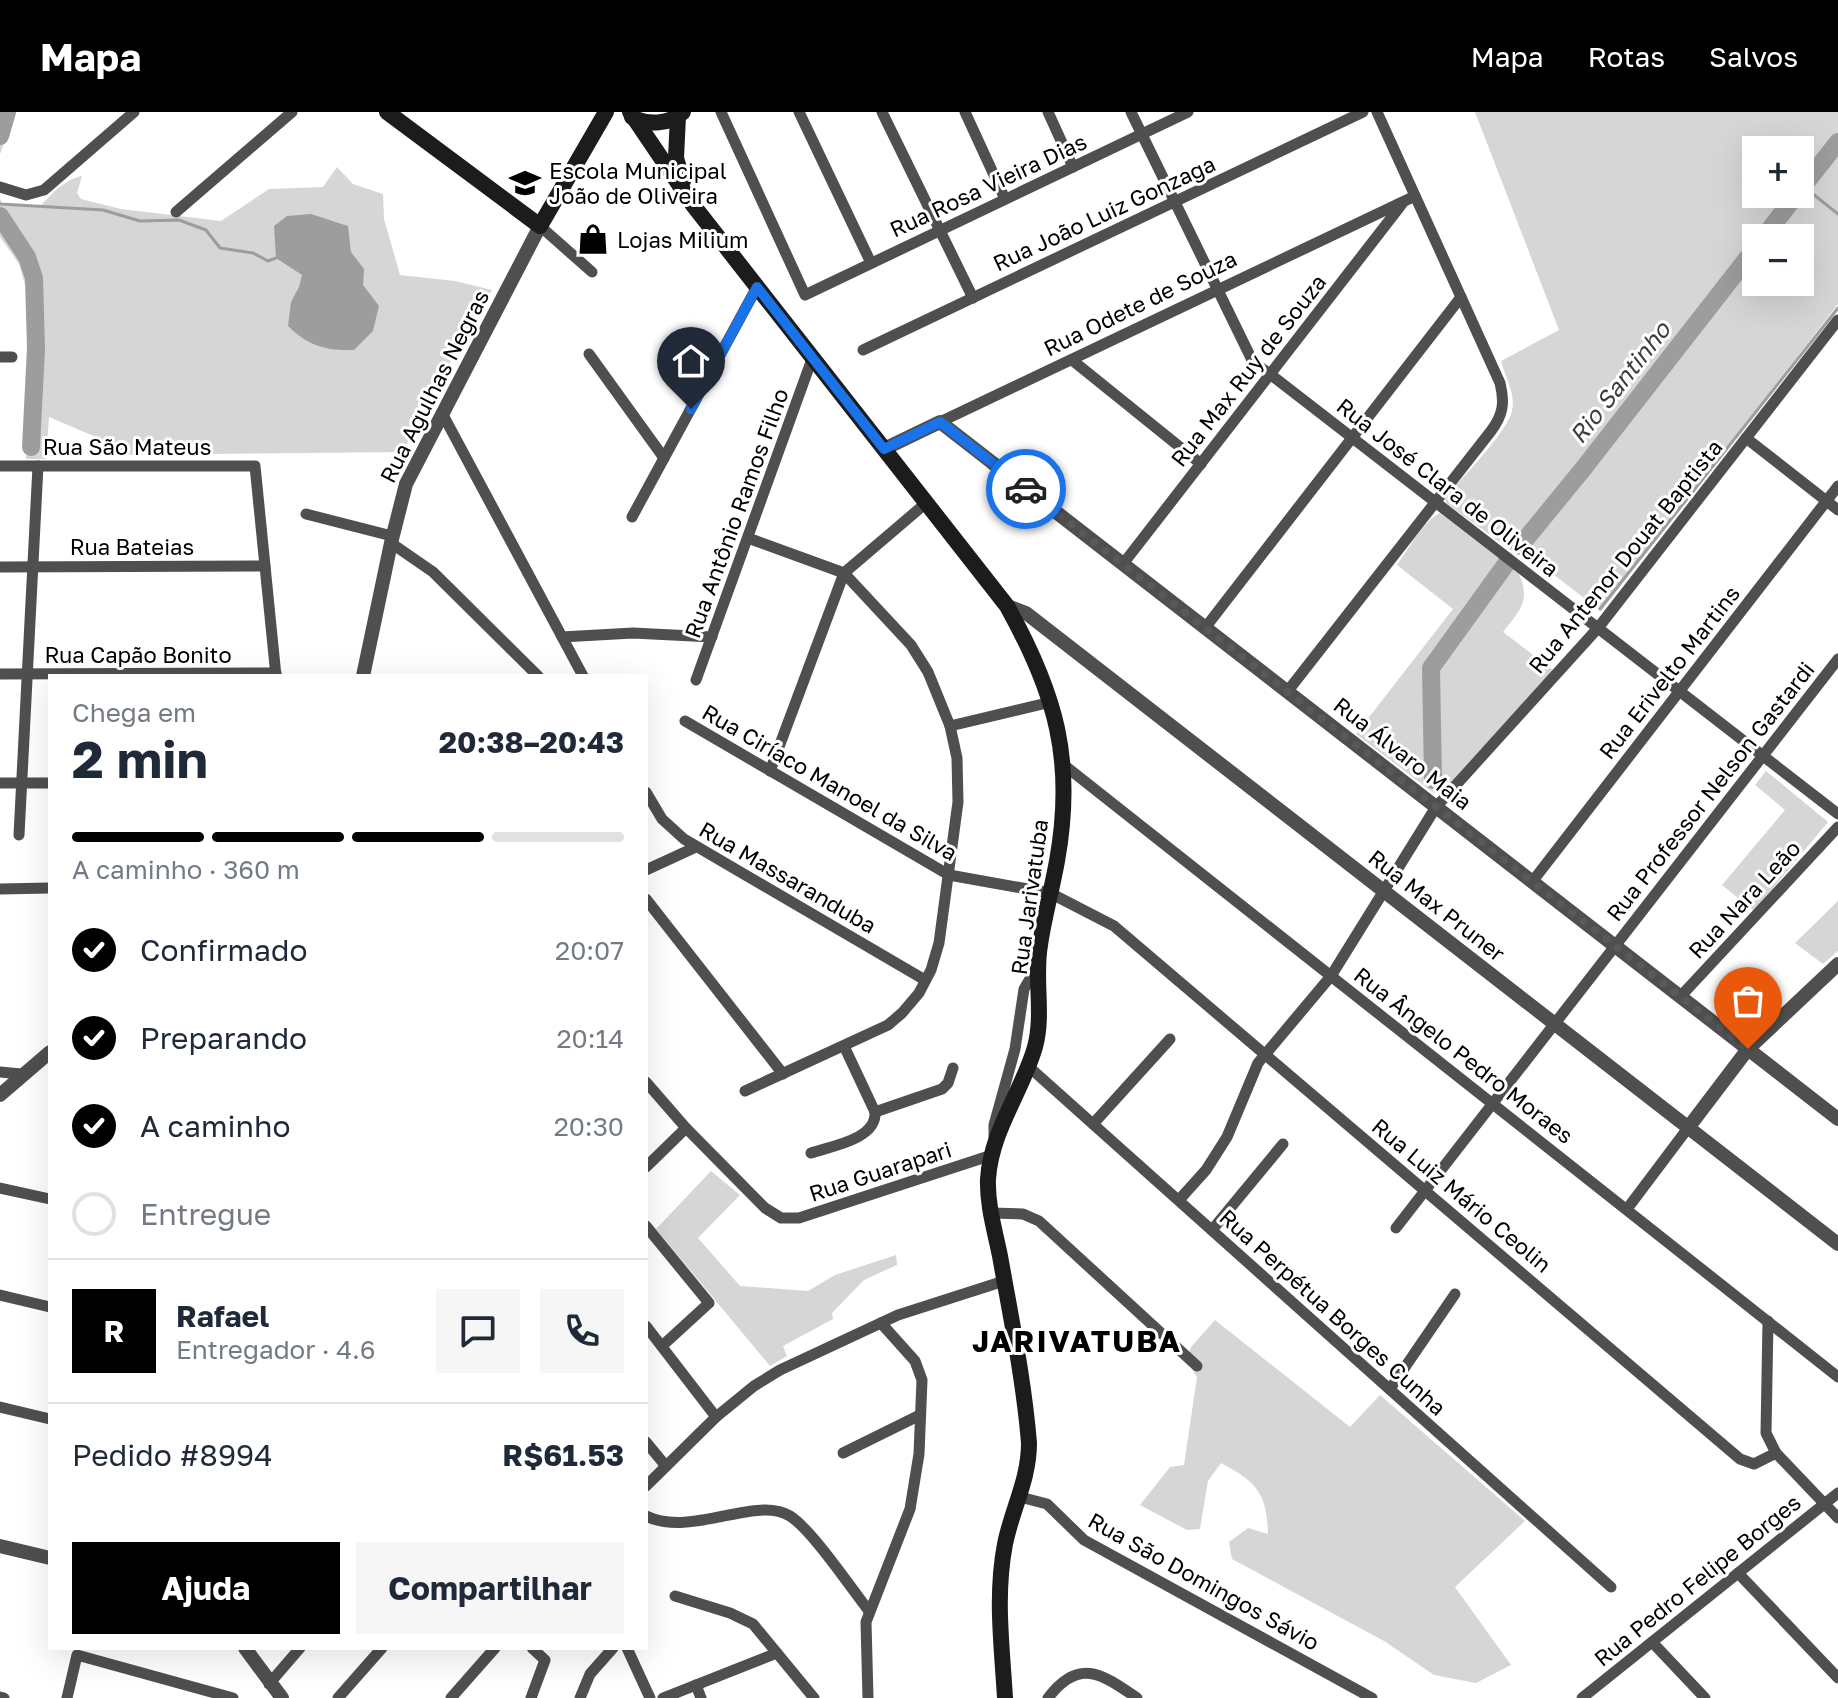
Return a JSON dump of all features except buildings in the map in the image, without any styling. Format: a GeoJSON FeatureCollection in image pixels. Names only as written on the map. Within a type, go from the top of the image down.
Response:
{"type":"FeatureCollection","features":[{"type":"Feature","properties":{"kind":"main road"},"geometry":{"type":"LineString","coordinates":[[387,112],[540,226]]}},
{"type":"Feature","properties":{"kind":"main road","name":"Rua Agulhas Negras"},"geometry":{"type":"LineString","coordinates":[[540,226],[606,112]]}},
{"type":"Feature","properties":{"kind":"main road"},"geometry":{"type":"LineString","coordinates":[[631,114],[646,123],[681,114]]}},
{"type":"Feature","properties":{"kind":"main road","name":"Rua Agulhas Negras"},"geometry":{"type":"LineString","coordinates":[[593,135],[609,121],[631,114]]}},
{"type":"Feature","properties":{"kind":"main road","name":"Rua Jarivatuba"},"geometry":{"type":"LineString","coordinates":[[631,114],[693,205],[1007,606],[1033,653],[1051,702],[1064,765],[1063,820],[1037,967],[1038,1027],[1028,1066],[993,1151],[988,1188],[1028,1429],[1028,1469],[1005,1544],[998,1594],[1005,1698]]}},
{"type":"Feature","properties":{"kind":"main road","name":"Rua Jarivatuba"},"geometry":{"type":"LineString","coordinates":[[681,114],[676,158],[679,174],[693,205]]}},
{"type":"Feature","properties":{"kind":"street"},"geometry":{"type":"LineString","coordinates":[[0,187],[26,195],[44,190],[134,112]]}},
{"type":"Feature","properties":{"kind":"street"},"geometry":{"type":"LineString","coordinates":[[176,212],[292,112]]}},
{"type":"Feature","properties":{"kind":"street","name":"Rua Rosa Vieira Dias"},"geometry":{"type":"LineString","coordinates":[[721,112],[805,295],[1188,112]]}},
{"type":"Feature","properties":{"kind":"street"},"geometry":{"type":"LineString","coordinates":[[799,112],[871,263]]}},
{"type":"Feature","properties":{"kind":"street"},"geometry":{"type":"LineString","coordinates":[[882,112],[973,298]]}},
{"type":"Feature","properties":{"kind":"street"},"geometry":{"type":"LineString","coordinates":[[965,112],[1005,199]]}},
{"type":"Feature","properties":{"kind":"street"},"geometry":{"type":"LineString","coordinates":[[1048,112],[1073,167]]}},
{"type":"Feature","properties":{"kind":"street","name":"Rua José Clara de Oliveira"},"geometry":{"type":"LineString","coordinates":[[1131,112],[1253,362],[1838,814]]}},
{"type":"Feature","properties":{"kind":"street","name":"Rua João Luiz Gonzaga"},"geometry":{"type":"LineString","coordinates":[[863,350],[1363,112]]}},
{"type":"Feature","properties":{"kind":"street"},"geometry":{"type":"LineString","coordinates":[[1287,692],[1497,423],[1504,403],[1500,383],[1461,297],[1410,198],[1377,112]]}},
{"type":"Feature","properties":{"kind":"street","name":"Rua Odete de Souza"},"geometry":{"type":"LineString","coordinates":[[884,449],[1410,198]]}},
{"type":"Feature","properties":{"kind":"street","name":"Rua Max Ruy de Souza"},"geometry":{"type":"LineString","coordinates":[[1123,564],[1410,198]]}},
{"type":"Feature","properties":{"kind":"street"},"geometry":{"type":"LineString","coordinates":[[540,226],[592,272]]}},
{"type":"Feature","properties":{"kind":"street","name":"Rua Agulhas Negras"},"geometry":{"type":"LineString","coordinates":[[363,674],[391,539],[406,484],[540,226]]}},
{"type":"Feature","properties":{"kind":"street"},"geometry":{"type":"LineString","coordinates":[[632,517],[757,287]]}},
{"type":"Feature","properties":{"kind":"street"},"geometry":{"type":"LineString","coordinates":[[1205,628],[1461,297]]}},
{"type":"Feature","properties":{"kind":"street","name":"Rua Antenor Douat Baptista"},"geometry":{"type":"LineString","coordinates":[[1179,1200],[1200,1178],[1222,1145],[1235,1121],[1252,1074],[1265,1053],[1331,976],[1436,807],[1598,628],[1838,320]]}},
{"type":"Feature","properties":{"kind":"street"},"geometry":{"type":"LineString","coordinates":[[589,354],[664,458]]}},
{"type":"Feature","properties":{"kind":"street","name":"Rua Antônio Ramos Filho"},"geometry":{"type":"LineString","coordinates":[[696,680],[812,359]]}},
{"type":"Feature","properties":{"kind":"street"},"geometry":{"type":"LineString","coordinates":[[1072,360],[1201,464]]}},
{"type":"Feature","properties":{"kind":"street"},"geometry":{"type":"LineString","coordinates":[[442,413],[582,674]]}},
{"type":"Feature","properties":{"kind":"street","name":"Rua Álvaro Maia"},"geometry":{"type":"LineString","coordinates":[[940,422],[1838,1119]]}},
{"type":"Feature","properties":{"kind":"street"},"geometry":{"type":"LineString","coordinates":[[1746,438],[1838,510]]}},
{"type":"Feature","properties":{"kind":"street","name":"Rua São Mateus"},"geometry":{"type":"LineString","coordinates":[[0,466],[255,466],[265,566]]}},
{"type":"Feature","properties":{"kind":"street"},"geometry":{"type":"LineString","coordinates":[[19,835],[38,466]]}},
{"type":"Feature","properties":{"kind":"street","name":"Rua Erivelto Martins"},"geometry":{"type":"LineString","coordinates":[[1532,882],[1838,486]]}},
{"type":"Feature","properties":{"kind":"street"},"geometry":{"type":"LineString","coordinates":[[770,771],[844,573],[926,503]]}},
{"type":"Feature","properties":{"kind":"street"},"geometry":{"type":"LineString","coordinates":[[306,514],[391,539],[433,572],[536,674]]}},
{"type":"Feature","properties":{"kind":"street"},"geometry":{"type":"LineString","coordinates":[[745,1091],[896,1019],[910,1005],[925,980],[939,943],[959,788],[950,726],[936,688],[916,652],[882,611],[844,573],[748,538]]}},
{"type":"Feature","properties":{"kind":"street"},"geometry":{"type":"LineString","coordinates":[[265,566],[276,674]]}},
{"type":"Feature","properties":{"kind":"street","name":"Rua Bateias"},"geometry":{"type":"LineString","coordinates":[[0,567],[265,566]]}},
{"type":"Feature","properties":{"kind":"street","name":"Rua Max Pruner"},"geometry":{"type":"LineString","coordinates":[[1007,606],[1026,613],[1838,1244]]}},
{"type":"Feature","properties":{"kind":"street"},"geometry":{"type":"LineString","coordinates":[[562,637],[633,633],[712,637]]}},
{"type":"Feature","properties":{"kind":"street","name":"Rua Professor Nelson Gastardi"},"geometry":{"type":"LineString","coordinates":[[1396,1228],[1838,659]]}},
{"type":"Feature","properties":{"kind":"street","name":"Rua Capão Bonito"},"geometry":{"type":"LineString","coordinates":[[0,674],[48,674]]}},
{"type":"Feature","properties":{"kind":"street"},"geometry":{"type":"LineString","coordinates":[[950,726],[1051,702]]}},
{"type":"Feature","properties":{"kind":"street","name":"Rua Ciríaco Manoel da Silva"},"geometry":{"type":"LineString","coordinates":[[685,721],[949,875],[1050,893]]}},
{"type":"Feature","properties":{"kind":"street","name":"Rua Ângelo Pedro Moraes"},"geometry":{"type":"LineString","coordinates":[[1064,765],[1838,1377]]}},
{"type":"Feature","properties":{"kind":"street"},"geometry":{"type":"LineString","coordinates":[[0,783],[48,783]]}},
{"type":"Feature","properties":{"kind":"street","name":"Rua Massaranduba"},"geometry":{"type":"LineString","coordinates":[[648,795],[662,819],[696,847],[925,980]]}},
{"type":"Feature","properties":{"kind":"street","name":"Rua Nara Leão"},"geometry":{"type":"LineString","coordinates":[[1680,997],[1838,827]]}},
{"type":"Feature","properties":{"kind":"street"},"geometry":{"type":"LineString","coordinates":[[648,869],[696,847]]}},
{"type":"Feature","properties":{"kind":"street"},"geometry":{"type":"LineString","coordinates":[[0,889],[48,888]]}},
{"type":"Feature","properties":{"kind":"street","name":"Rua Luiz Mário Ceolin"},"geometry":{"type":"LineString","coordinates":[[1050,893],[1114,926],[1740,1459],[1754,1464],[1776,1453]]}},
{"type":"Feature","properties":{"kind":"street"},"geometry":{"type":"LineString","coordinates":[[648,902],[783,1074]]}},
{"type":"Feature","properties":{"kind":"street"},"geometry":{"type":"LineString","coordinates":[[1627,1209],[1748,1049],[1838,964]]}},
{"type":"Feature","properties":{"kind":"street"},"geometry":{"type":"LineString","coordinates":[[993,1151],[994,1125],[1015,1049],[1024,989],[1037,967]]}},
{"type":"Feature","properties":{"kind":"street"},"geometry":{"type":"LineString","coordinates":[[1093,1124],[1170,1039]]}},
{"type":"Feature","properties":{"kind":"street"},"geometry":{"type":"LineString","coordinates":[[811,1153],[868,1131],[874,1125],[875,1112],[844,1046]]}},
{"type":"Feature","properties":{"kind":"street"},"geometry":{"type":"LineString","coordinates":[[0,1095],[48,1054]]}},
{"type":"Feature","properties":{"kind":"street","name":"Rua Perpétua Borges Cunha"},"geometry":{"type":"LineString","coordinates":[[1028,1066],[1611,1587]]}},
{"type":"Feature","properties":{"kind":"street"},"geometry":{"type":"LineString","coordinates":[[875,1112],[942,1089],[948,1083],[953,1068]]}},
{"type":"Feature","properties":{"kind":"street"},"geometry":{"type":"LineString","coordinates":[[0,1072],[21,1074]]}},
{"type":"Feature","properties":{"kind":"street","name":"Rua Guarapari"},"geometry":{"type":"LineString","coordinates":[[648,1084],[686,1128],[765,1208],[781,1218],[791,1219],[844,1205],[993,1151]]}},
{"type":"Feature","properties":{"kind":"street"},"geometry":{"type":"LineString","coordinates":[[648,1165],[686,1128]]}},
{"type":"Feature","properties":{"kind":"street"},"geometry":{"type":"LineString","coordinates":[[1212,1230],[1283,1144]]}},
{"type":"Feature","properties":{"kind":"street"},"geometry":{"type":"LineString","coordinates":[[0,1188],[48,1199]]}},
{"type":"Feature","properties":{"kind":"street"},"geometry":{"type":"LineString","coordinates":[[991,1213],[1023,1214],[1039,1221],[1197,1366]]}},
{"type":"Feature","properties":{"kind":"street"},"geometry":{"type":"LineString","coordinates":[[648,1228],[709,1303],[662,1346]]}},
{"type":"Feature","properties":{"kind":"street"},"geometry":{"type":"LineString","coordinates":[[648,1484],[716,1417],[754,1386],[780,1370],[881,1323],[1004,1281]]}},
{"type":"Feature","properties":{"kind":"street"},"geometry":{"type":"LineString","coordinates":[[1390,1389],[1455,1294]]}},
{"type":"Feature","properties":{"kind":"street"},"geometry":{"type":"LineString","coordinates":[[0,1295],[48,1307]]}},
{"type":"Feature","properties":{"kind":"street"},"geometry":{"type":"LineString","coordinates":[[1768,1321],[1767,1440],[1838,1518]]}},
{"type":"Feature","properties":{"kind":"street"},"geometry":{"type":"LineString","coordinates":[[868,1698],[865,1634],[869,1611],[891,1563],[910,1509],[917,1474],[922,1380],[919,1366],[881,1323]]}},
{"type":"Feature","properties":{"kind":"street"},"geometry":{"type":"LineString","coordinates":[[648,1328],[716,1417]]}},
{"type":"Feature","properties":{"kind":"street"},"geometry":{"type":"LineString","coordinates":[[0,1407],[48,1419]]}},
{"type":"Feature","properties":{"kind":"street"},"geometry":{"type":"LineString","coordinates":[[843,1453],[920,1415]]}},
{"type":"Feature","properties":{"kind":"street"},"geometry":{"type":"LineString","coordinates":[[648,1444],[665,1465]]}},
{"type":"Feature","properties":{"kind":"street","name":"Rua Pedro Felipe Borges"},"geometry":{"type":"LineString","coordinates":[[1582,1698],[1838,1493]]}},
{"type":"Feature","properties":{"kind":"street","name":"Rua São Domingos Sávio"},"geometry":{"type":"LineString","coordinates":[[1020,1497],[1047,1504],[1084,1540],[1372,1698]]}},
{"type":"Feature","properties":{"kind":"street"},"geometry":{"type":"LineString","coordinates":[[648,1517],[673,1524],[761,1511],[782,1512],[801,1525],[869,1611]]}},
{"type":"Feature","properties":{"kind":"street"},"geometry":{"type":"LineString","coordinates":[[0,1546],[48,1558]]}},
{"type":"Feature","properties":{"kind":"street"},"geometry":{"type":"LineString","coordinates":[[1738,1573],[1838,1678]]}},
{"type":"Feature","properties":{"kind":"street"},"geometry":{"type":"LineString","coordinates":[[675,1596],[744,1618],[753,1624],[814,1698]]}},
{"type":"Feature","properties":{"kind":"street"},"geometry":{"type":"LineString","coordinates":[[1652,1642],[1705,1698]]}},
{"type":"Feature","properties":{"kind":"street"},"geometry":{"type":"LineString","coordinates":[[234,1650],[282,1698]]}},
{"type":"Feature","properties":{"kind":"street"},"geometry":{"type":"LineString","coordinates":[[246,1650],[269,1684]]}},
{"type":"Feature","properties":{"kind":"street"},"geometry":{"type":"LineString","coordinates":[[269,1684],[298,1650]]}},
{"type":"Feature","properties":{"kind":"street"},"geometry":{"type":"LineString","coordinates":[[338,1698],[380,1650]]}},
{"type":"Feature","properties":{"kind":"street"},"geometry":{"type":"LineString","coordinates":[[451,1698],[493,1650]]}},
{"type":"Feature","properties":{"kind":"street"},"geometry":{"type":"LineString","coordinates":[[531,1698],[545,1660],[534,1650]]}},
{"type":"Feature","properties":{"kind":"street"},"geometry":{"type":"LineString","coordinates":[[580,1698],[590,1674],[611,1650]]}},
{"type":"Feature","properties":{"kind":"street"},"geometry":{"type":"LineString","coordinates":[[628,1650],[650,1698]]}},
{"type":"Feature","properties":{"kind":"street"},"geometry":{"type":"LineString","coordinates":[[663,1698],[777,1653]]}},
{"type":"Feature","properties":{"kind":"street"},"geometry":{"type":"LineString","coordinates":[[67,1698],[77,1655],[233,1698]]}},
{"type":"Feature","properties":{"kind":"street"},"geometry":{"type":"LineString","coordinates":[[1048,1698],[1069,1677],[1086,1673],[1105,1677],[1137,1698]]}},
{"type":"Feature","properties":{"kind":"street"},"geometry":{"type":"LineString","coordinates":[[696,1685],[701,1698]]}},
{"type":"Feature","properties":{"kind":"shaded area"},"geometry":{"type":"Polygon","coordinates":[[[16,112],[0,154],[0,113],[16,112]]]}},
{"type":"Feature","properties":{"kind":"shaded area"},"geometry":{"type":"Polygon","coordinates":[[[1475,112],[1838,112],[1838,304],[1601,611],[1527,554],[1515,553],[1446,503],[1446,497],[1509,420],[1513,398],[1501,361],[1559,330],[1475,112]]]}},
{"type":"Feature","properties":{"kind":"shaded area"},"geometry":{"type":"Polygon","coordinates":[[[337,167],[353,184],[383,194],[384,219],[400,275],[455,281],[492,290],[429,399],[403,452],[98,455],[96,437],[49,417],[46,459],[26,459],[30,302],[19,264],[0,237],[0,199],[3,205],[40,207],[64,184],[82,176],[77,193],[81,199],[121,209],[221,221],[269,189],[323,187],[337,167]]]}},
{"type":"Feature","properties":{"kind":"shaded area"},"geometry":{"type":"Polygon","coordinates":[[[311,214],[348,226],[351,252],[364,269],[363,285],[379,306],[373,331],[354,350],[318,346],[288,326],[291,302],[302,275],[276,258],[274,226],[287,216],[311,214]]]}},
{"type":"Feature","properties":{"kind":"shaded area"},"geometry":{"type":"Polygon","coordinates":[[[1440,513],[1519,574],[1524,599],[1503,632],[1553,670],[1442,792],[1434,793],[1356,734],[1453,609],[1397,565],[1422,528],[1440,513]]]}},
{"type":"Feature","properties":{"kind":"shaded area"},"geometry":{"type":"Polygon","coordinates":[[[1766,771],[1828,822],[1754,911],[1722,885],[1785,810],[1755,785],[1766,771]]]}},
{"type":"Feature","properties":{"kind":"shaded area"},"geometry":{"type":"Polygon","coordinates":[[[1838,901],[1838,951],[1823,964],[1795,943],[1838,901]]]}},
{"type":"Feature","properties":{"kind":"shaded area"},"geometry":{"type":"Polygon","coordinates":[[[711,1171],[740,1195],[698,1238],[740,1286],[808,1291],[835,1275],[896,1255],[897,1265],[864,1280],[832,1313],[833,1319],[783,1346],[787,1356],[770,1366],[656,1229],[711,1171]]]}},
{"type":"Feature","properties":{"kind":"shaded area"},"geometry":{"type":"Polygon","coordinates":[[[1215,1320],[1350,1427],[1380,1395],[1525,1521],[1455,1587],[1511,1665],[1476,1683],[1434,1675],[1384,1641],[1232,1559],[1229,1542],[1248,1528],[1268,1534],[1267,1520],[1257,1490],[1243,1476],[1221,1463],[1208,1481],[1200,1529],[1187,1530],[1140,1505],[1170,1467],[1184,1465],[1197,1377],[1187,1361],[1191,1347],[1215,1320]]]}},
{"type":"Feature","properties":{"kind":"waterway"},"geometry":{"type":"LineString","coordinates":[[0,136],[7,112]]}},
{"type":"Feature","properties":{"kind":"waterway","name":"Rio Santinho"},"geometry":{"type":"LineString","coordinates":[[1814,172],[1838,142]]}},
{"type":"Feature","properties":{"kind":"waterway"},"geometry":{"type":"LineString","coordinates":[[1814,195],[1838,214]]}},
{"type":"Feature","properties":{"kind":"waterway"},"geometry":{"type":"LineString","coordinates":[[0,204],[103,210],[140,221],[179,220],[206,230],[220,248],[253,253],[268,261],[276,258]]}},
{"type":"Feature","properties":{"kind":"waterway","name":"Rio Santinho"},"geometry":{"type":"LineString","coordinates":[[1774,224],[1786,208]]}},
{"type":"Feature","properties":{"kind":"waterway"},"geometry":{"type":"LineString","coordinates":[[0,216],[27,257],[34,278],[36,348],[31,447]]}},
{"type":"Feature","properties":{"kind":"waterway","name":"Rio Santinho"},"geometry":{"type":"LineString","coordinates":[[1520,546],[1742,265]]}},
{"type":"Feature","properties":{"kind":"waterway"},"geometry":{"type":"LineString","coordinates":[[1600,609],[1838,308]]}},
{"type":"Feature","properties":{"kind":"waterway","name":"Rio Santinho"},"geometry":{"type":"LineString","coordinates":[[1433,780],[1431,668],[1506,564]]}},
{"type":"Feature","properties":{"kind":"way so far"},"geometry":{"type":"LineString","coordinates":[[1026,489],[1748,1049]]}},
{"type":"Feature","properties":{"kind":"place","name":"Escola Municipal João de Oliveira"},"geometry":{"type":"Point","coordinates":[525,183]}},
{"type":"Feature","properties":{"kind":"place","name":"Lojas Milium"},"geometry":{"type":"Point","coordinates":[593,239]}},
{"type":"Feature","properties":{"kind":"district","name":"JARIVATUBA"},"geometry":{"type":"Point","coordinates":[1077,1341]}},
{"type":"Feature","properties":{"kind":"route"},"geometry":{"type":"LineString","coordinates":[[691,409],[757,287],[884,449],[940,422],[1026,489]]}}]}
